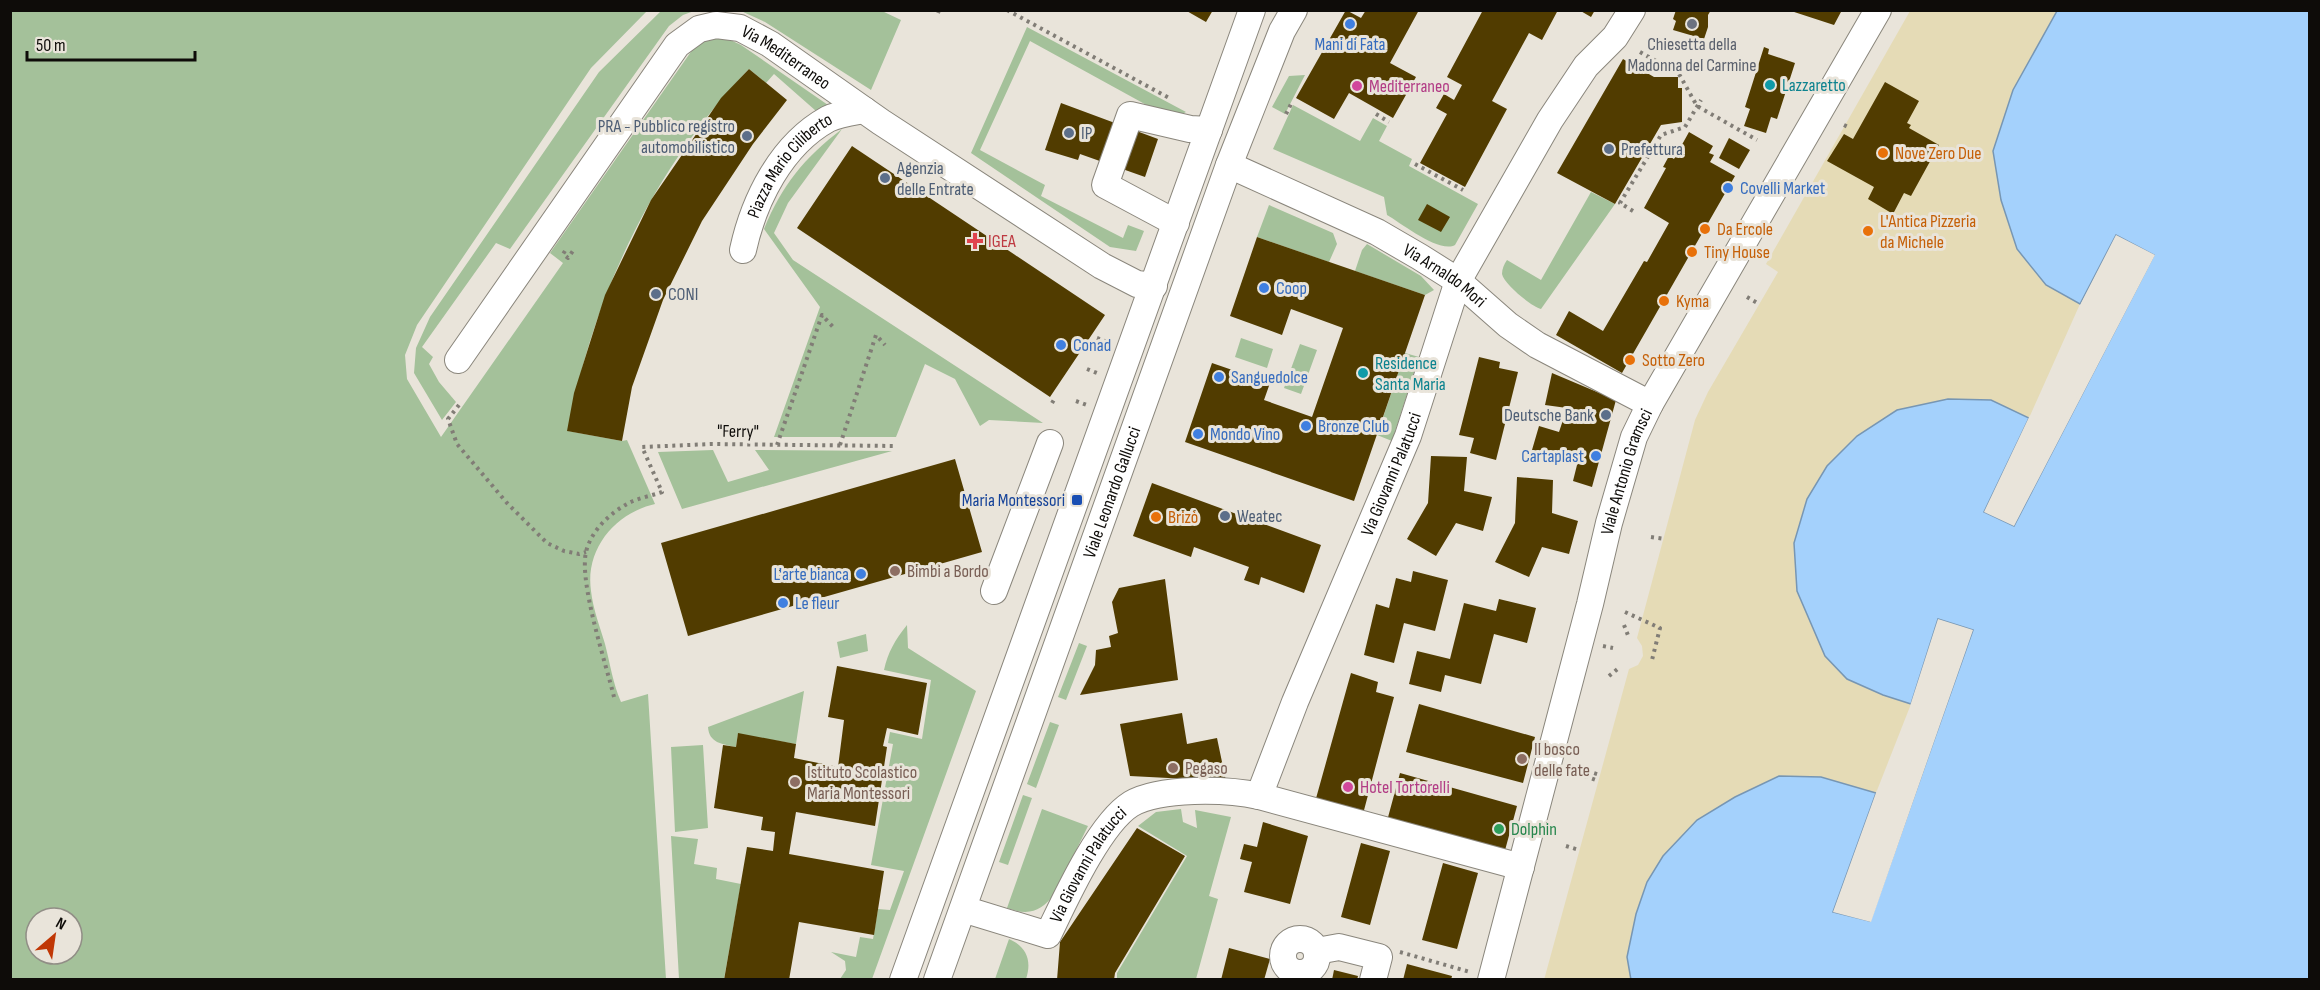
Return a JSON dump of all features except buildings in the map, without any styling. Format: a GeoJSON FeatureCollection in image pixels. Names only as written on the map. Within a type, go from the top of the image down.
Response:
{"type":"FeatureCollection","features":[{"type":"Feature","properties":{"kind":"street","name":"Viale Leonardo Gallucci"},"geometry":{"type":"LineString","coordinates":[[903,980],[1252,10]]}},
{"type":"Feature","properties":{"kind":"street","name":"Viale Leonardo Gallucci"},"geometry":{"type":"LineString","coordinates":[[937,980],[1229,165],[1282,31],[1294,10]]}},
{"type":"Feature","properties":{"kind":"street","name":"Via Giovanni Palatucci"},"geometry":{"type":"LineString","coordinates":[[1259,796],[1294,702],[1408,436],[1458,281],[1550,120],[1586,66],[1616,37],[1632,10]]}},
{"type":"Feature","properties":{"kind":"street","name":"Viale Antonio Gramsci"},"geometry":{"type":"LineString","coordinates":[[1479,975],[1521,867],[1609,523],[1634,437],[1650,404],[1878,10]]}},
{"type":"Feature","properties":{"kind":"street","name":"Via Mediterraneo"},"geometry":{"type":"LineString","coordinates":[[458,360],[677,45],[699,29],[716,25],[740,27],[770,44],[864,110],[1102,266],[1137,284],[1154,286]]}},
{"type":"Feature","properties":{"kind":"street","name":"Piazza Mario Ciliberto"},"geometry":{"type":"LineString","coordinates":[[743,249],[747,229],[763,191],[782,159],[809,132],[830,118],[864,110]]}},
{"type":"Feature","properties":{"kind":"street"},"geometry":{"type":"LineString","coordinates":[[1176,223],[1105,185],[1130,115],[1190,129],[1209,130]]}},
{"type":"Feature","properties":{"kind":"street","name":"Via Arnaldo Mori"},"geometry":{"type":"LineString","coordinates":[[1229,165],[1377,232],[1458,281],[1508,325],[1537,345],[1650,404]]}},
{"type":"Feature","properties":{"kind":"street"},"geometry":{"type":"LineString","coordinates":[[994,591],[1050,443]]}},
{"type":"Feature","properties":{"kind":"street","name":"Via Giovanni Palatucci"},"geometry":{"type":"LineString","coordinates":[[963,909],[1048,935],[1090,854],[1117,815],[1132,803],[1149,797],[1190,791],[1236,791],[1259,796],[1521,867]]}},
{"type":"Feature","properties":{"kind":"street"},"geometry":{"type":"LineString","coordinates":[[1288,975],[1311,969],[1316,961],[1317,951],[1339,947],[1379,957],[1373,980]]}},
{"type":"Feature","properties":{"kind":"path"},"geometry":{"type":"LineString","coordinates":[[1640,51],[1679,74],[1697,106],[1757,140]]}},
{"type":"Feature","properties":{"kind":"path"},"geometry":{"type":"LineString","coordinates":[[1633,211],[1620,202],[1660,135],[1685,127],[1701,99]]}},
{"type":"Feature","properties":{"kind":"path"},"geometry":{"type":"LineString","coordinates":[[1286,114],[1292,104]]}},
{"type":"Feature","properties":{"kind":"path"},"geometry":{"type":"LineString","coordinates":[[1376,114],[1389,122]]}},
{"type":"Feature","properties":{"kind":"path"},"geometry":{"type":"LineString","coordinates":[[1415,164],[1463,190]]}},
{"type":"Feature","properties":{"kind":"path"},"geometry":{"type":"LineString","coordinates":[[1747,297],[1760,304]]}},
{"type":"Feature","properties":{"kind":"path"},"geometry":{"type":"LineString","coordinates":[[777,445],[822,315],[834,328]]}},
{"type":"Feature","properties":{"kind":"path"},"geometry":{"type":"LineString","coordinates":[[840,445],[876,335],[885,345]]}},
{"type":"Feature","properties":{"kind":"path"},"geometry":{"type":"LineString","coordinates":[[1097,338],[1103,340]]}},
{"type":"Feature","properties":{"kind":"path"},"geometry":{"type":"LineString","coordinates":[[1087,369],[1093,371]]}},
{"type":"Feature","properties":{"kind":"path"},"geometry":{"type":"LineString","coordinates":[[1076,401],[1081,404]]}},
{"type":"Feature","properties":{"kind":"path"},"geometry":{"type":"LineString","coordinates":[[459,405],[448,419],[457,444],[507,503],[547,543],[564,551],[579,554],[586,552],[589,596],[614,697]]}},
{"type":"Feature","properties":{"kind":"path","name":"\"Ferry\""},"geometry":{"type":"LineString","coordinates":[[586,552],[597,528],[611,514],[629,502],[662,492],[642,447],[712,444],[894,446]]}},
{"type":"Feature","properties":{"kind":"path"},"geometry":{"type":"LineString","coordinates":[[1651,537],[1665,539]]}},
{"type":"Feature","properties":{"kind":"path"},"geometry":{"type":"LineString","coordinates":[[1625,612],[1660,627],[1652,660]]}},
{"type":"Feature","properties":{"kind":"path"},"geometry":{"type":"LineString","coordinates":[[1624,625],[1629,638]]}},
{"type":"Feature","properties":{"kind":"path"},"geometry":{"type":"LineString","coordinates":[[1602,645],[1613,648]]}},
{"type":"Feature","properties":{"kind":"path"},"geometry":{"type":"LineString","coordinates":[[1609,676],[1620,667]]}},
{"type":"Feature","properties":{"kind":"path"},"geometry":{"type":"LineString","coordinates":[[1599,781],[1586,773],[1600,775]]}},
{"type":"Feature","properties":{"kind":"path"},"geometry":{"type":"LineString","coordinates":[[1566,846],[1580,850]]}},
{"type":"Feature","properties":{"kind":"path"},"geometry":{"type":"LineString","coordinates":[[1403,953],[1479,975]]}},
{"type":"Feature","properties":{"kind":"green space"},"geometry":{"type":"Polygon","coordinates":[[[10,11],[647,11],[591,68],[417,325],[405,355],[407,379],[441,437],[563,263],[550,253],[695,46],[705,38],[724,37],[741,45],[828,105],[816,111],[774,74],[766,83],[749,69],[715,107],[684,148],[656,191],[632,236],[593,332],[568,431],[627,440],[655,504],[627,515],[606,535],[598,547],[590,576],[593,604],[621,702],[648,694],[666,979],[11,979],[10,11]]]}},
{"type":"Feature","properties":{"kind":"green space"},"geometry":{"type":"Polygon","coordinates":[[[661,11],[694,11],[683,15],[669,26],[510,249],[496,243],[422,347],[433,357],[429,364],[439,382],[456,402],[442,420],[414,373],[416,348],[430,317],[599,72],[661,11]]]}},
{"type":"Feature","properties":{"kind":"green space"},"geometry":{"type":"Polygon","coordinates":[[[741,11],[882,11],[901,20],[871,90],[765,22],[741,11]]]}},
{"type":"Feature","properties":{"kind":"green space"},"geometry":{"type":"Polygon","coordinates":[[[1027,27],[1186,112],[1172,119],[1030,41],[980,150],[1045,185],[1041,196],[1123,238],[1128,225],[1144,231],[1136,251],[1110,247],[971,153],[1027,27]]]}},
{"type":"Feature","properties":{"kind":"green space"},"geometry":{"type":"Polygon","coordinates":[[[1305,75],[1285,114],[1272,107],[1289,76],[1305,75]]]}},
{"type":"Feature","properties":{"kind":"green space"},"geometry":{"type":"Polygon","coordinates":[[[1293,105],[1360,141],[1373,118],[1387,126],[1379,141],[1412,159],[1409,166],[1478,204],[1455,245],[1448,247],[1431,242],[1387,215],[1384,197],[1273,149],[1293,105]]]}},
{"type":"Feature","properties":{"kind":"green space"},"geometry":{"type":"Polygon","coordinates":[[[842,129],[788,203],[774,233],[793,260],[1043,423],[989,420],[980,426],[955,379],[925,364],[896,437],[774,437],[820,307],[764,229],[778,199],[796,173],[816,151],[842,129]]]}},
{"type":"Feature","properties":{"kind":"green space"},"geometry":{"type":"Polygon","coordinates":[[[1591,192],[1615,204],[1541,309],[1531,304],[1508,283],[1502,274],[1504,265],[1507,260],[1541,280],[1591,192]]]}},
{"type":"Feature","properties":{"kind":"green space"},"geometry":{"type":"Polygon","coordinates":[[[1269,205],[1333,233],[1337,244],[1329,262],[1257,237],[1269,205]]]}},
{"type":"Feature","properties":{"kind":"green space"},"geometry":{"type":"Polygon","coordinates":[[[1367,244],[1421,276],[1434,290],[1425,295],[1355,271],[1362,250],[1367,244]]]}},
{"type":"Feature","properties":{"kind":"green space"},"geometry":{"type":"Polygon","coordinates":[[[1241,338],[1273,349],[1267,368],[1235,357],[1241,338]]]}},
{"type":"Feature","properties":{"kind":"green space"},"geometry":{"type":"Polygon","coordinates":[[[1300,344],[1317,350],[1301,394],[1284,388],[1300,344]]]}},
{"type":"Feature","properties":{"kind":"green space"},"geometry":{"type":"Polygon","coordinates":[[[1405,353],[1419,357],[1392,441],[1377,435],[1405,353]]]}},
{"type":"Feature","properties":{"kind":"green space"},"geometry":{"type":"Polygon","coordinates":[[[713,450],[728,482],[769,470],[755,450],[892,451],[682,509],[658,452],[713,450]]]}},
{"type":"Feature","properties":{"kind":"green space"},"geometry":{"type":"Polygon","coordinates":[[[907,625],[908,648],[976,691],[872,979],[840,979],[846,970],[845,961],[831,952],[856,957],[860,937],[873,939],[878,909],[890,910],[904,871],[871,865],[893,744],[888,743],[890,732],[922,739],[931,680],[884,670],[893,646],[907,625]]]}},
{"type":"Feature","properties":{"kind":"green space"},"geometry":{"type":"Polygon","coordinates":[[[866,634],[868,651],[840,658],[837,642],[866,634]]]}},
{"type":"Feature","properties":{"kind":"green space"},"geometry":{"type":"Polygon","coordinates":[[[1079,643],[1087,646],[1066,700],[1058,697],[1079,643]]]}},
{"type":"Feature","properties":{"kind":"green space"},"geometry":{"type":"Polygon","coordinates":[[[804,691],[796,744],[738,734],[736,747],[717,742],[709,732],[708,727],[804,691]]]}},
{"type":"Feature","properties":{"kind":"green space"},"geometry":{"type":"Polygon","coordinates":[[[1050,722],[1059,725],[1036,788],[1027,784],[1050,722]]]}},
{"type":"Feature","properties":{"kind":"green space"},"geometry":{"type":"Polygon","coordinates":[[[703,745],[708,828],[675,832],[671,747],[703,745]]]}},
{"type":"Feature","properties":{"kind":"green space"},"geometry":{"type":"Polygon","coordinates":[[[1023,795],[1032,798],[1008,865],[999,862],[1023,795]]]}},
{"type":"Feature","properties":{"kind":"green space"},"geometry":{"type":"Polygon","coordinates":[[[1042,809],[1088,826],[1050,899],[1034,911],[1022,912],[1007,908],[1042,809]]]}},
{"type":"Feature","properties":{"kind":"green space"},"geometry":{"type":"Polygon","coordinates":[[[1181,809],[1183,822],[1197,828],[1195,810],[1231,817],[1209,896],[1218,899],[1196,979],[1117,979],[1117,973],[1187,856],[1138,826],[1156,812],[1181,809]]]}},
{"type":"Feature","properties":{"kind":"green space"},"geometry":{"type":"Polygon","coordinates":[[[671,836],[698,839],[694,864],[717,868],[716,879],[741,884],[724,979],[679,979],[671,836]]]}},
{"type":"Feature","properties":{"kind":"green space"},"geometry":{"type":"Polygon","coordinates":[[[1009,939],[1024,950],[1028,961],[1026,979],[995,979],[1009,939]]]}},
{"type":"Feature","properties":{"kind":"sand"},"geometry":{"type":"Polygon","coordinates":[[[1910,11],[2057,11],[2013,90],[2046,285],[2080,304],[2029,418],[1991,400],[1827,466],[1807,499],[1794,543],[1797,591],[1847,679],[1883,695],[1911,704],[1876,793],[1821,777],[1647,881],[1636,914],[1627,957],[1631,979],[1544,980],[1629,669],[1638,665],[1643,656],[1642,646],[1637,638],[1695,420],[1708,392],[1778,272],[1766,264],[1910,11]]]}},
{"type":"Feature","properties":{"kind":"water"},"geometry":{"type":"Polygon","coordinates":[[[2057,11],[2309,11],[2309,979],[1631,980],[1627,957],[1636,914],[1647,882],[1663,856],[1697,820],[1735,797],[1779,776],[1821,777],[1876,793],[1833,912],[1870,921],[1973,630],[1938,619],[1911,704],[1883,695],[1847,679],[1825,656],[1797,591],[1794,543],[1807,499],[1827,466],[1857,436],[1897,410],[1948,399],[1991,400],[2029,418],[1984,512],[2014,526],[2154,255],[2116,235],[2080,304],[2046,285],[2017,249],[2001,200],[1993,151],[2013,90],[2057,11]]]}},
{"type":"Feature","properties":{"kind":"pier"},"geometry":{"type":"Polygon","coordinates":[[[2116,235],[2155,255],[2014,526],[1984,512],[2030,415],[2032,419],[1988,511],[2012,522],[2150,256],[2117,239],[2079,307],[2116,235]]]}},
{"type":"Feature","properties":{"kind":"pier"},"geometry":{"type":"Polygon","coordinates":[[[1938,619],[1973,630],[1871,922],[1833,912],[1877,790],[1879,794],[1837,910],[1869,918],[1969,632],[1940,623],[1914,704],[1910,706],[1938,619]]]}},
{"type":"Feature","properties":{"kind":"place","name":"Mani di Fata"},"geometry":{"type":"Point","coordinates":[1350,24]}},
{"type":"Feature","properties":{"kind":"place","name":"Chiesetta della Madonna del Carmine"},"geometry":{"type":"Point","coordinates":[1692,24]}},
{"type":"Feature","properties":{"kind":"place","name":"Lazzaretto"},"geometry":{"type":"Point","coordinates":[1770,85]}},
{"type":"Feature","properties":{"kind":"place","name":"Mediterraneo"},"geometry":{"type":"Point","coordinates":[1357,86]}},
{"type":"Feature","properties":{"kind":"place","name":"IP"},"geometry":{"type":"Point","coordinates":[1069,133]}},
{"type":"Feature","properties":{"kind":"place","name":"PRA - Pubblico registro automobilistico"},"geometry":{"type":"Point","coordinates":[747,136]}},
{"type":"Feature","properties":{"kind":"place","name":"Prefettura"},"geometry":{"type":"Point","coordinates":[1609,149]}},
{"type":"Feature","properties":{"kind":"place","name":"Nove Zero Due"},"geometry":{"type":"Point","coordinates":[1883,153]}},
{"type":"Feature","properties":{"kind":"place","name":"Agenzia delle Entrate"},"geometry":{"type":"Point","coordinates":[885,178]}},
{"type":"Feature","properties":{"kind":"place","name":"Covelli Market"},"geometry":{"type":"Point","coordinates":[1728,188]}},
{"type":"Feature","properties":{"kind":"place","name":"Da Ercole"},"geometry":{"type":"Point","coordinates":[1705,229]}},
{"type":"Feature","properties":{"kind":"place","name":"L'Antica Pizzeria da Michele"},"geometry":{"type":"Point","coordinates":[1868,231]}},
{"type":"Feature","properties":{"kind":"place","name":"IGEA"},"geometry":{"type":"Point","coordinates":[975,241]}},
{"type":"Feature","properties":{"kind":"place","name":"Tiny House"},"geometry":{"type":"Point","coordinates":[1692,252]}},
{"type":"Feature","properties":{"kind":"place","name":"Coop"},"geometry":{"type":"Point","coordinates":[1264,288]}},
{"type":"Feature","properties":{"kind":"place","name":"CONI"},"geometry":{"type":"Point","coordinates":[656,294]}},
{"type":"Feature","properties":{"kind":"place","name":"Kyma"},"geometry":{"type":"Point","coordinates":[1664,301]}},
{"type":"Feature","properties":{"kind":"place","name":"Conad"},"geometry":{"type":"Point","coordinates":[1061,345]}},
{"type":"Feature","properties":{"kind":"place","name":"Sotto Zero"},"geometry":{"type":"Point","coordinates":[1630,360]}},
{"type":"Feature","properties":{"kind":"place","name":"Residence Santa Maria"},"geometry":{"type":"Point","coordinates":[1363,373]}},
{"type":"Feature","properties":{"kind":"place","name":"Sanguedolce"},"geometry":{"type":"Point","coordinates":[1219,377]}},
{"type":"Feature","properties":{"kind":"place","name":"Deutsche Bank"},"geometry":{"type":"Point","coordinates":[1606,415]}},
{"type":"Feature","properties":{"kind":"place","name":"Bronze Club"},"geometry":{"type":"Point","coordinates":[1306,426]}},
{"type":"Feature","properties":{"kind":"place","name":"Mondo Vino"},"geometry":{"type":"Point","coordinates":[1198,434]}},
{"type":"Feature","properties":{"kind":"place","name":"Cartaplast"},"geometry":{"type":"Point","coordinates":[1596,456]}},
{"type":"Feature","properties":{"kind":"place","name":"Maria Montessori"},"geometry":{"type":"Point","coordinates":[1077,500]}},
{"type":"Feature","properties":{"kind":"place","name":"Weatec"},"geometry":{"type":"Point","coordinates":[1225,516]}},
{"type":"Feature","properties":{"kind":"place","name":"Brizò"},"geometry":{"type":"Point","coordinates":[1156,517]}},
{"type":"Feature","properties":{"kind":"place","name":"Bimbi a Bordo"},"geometry":{"type":"Point","coordinates":[895,571]}},
{"type":"Feature","properties":{"kind":"place","name":"L'arte bianca"},"geometry":{"type":"Point","coordinates":[861,574]}},
{"type":"Feature","properties":{"kind":"place","name":"Le fleur"},"geometry":{"type":"Point","coordinates":[783,603]}},
{"type":"Feature","properties":{"kind":"place","name":"Il bosco delle fate"},"geometry":{"type":"Point","coordinates":[1522,759]}},
{"type":"Feature","properties":{"kind":"place","name":"Pegaso"},"geometry":{"type":"Point","coordinates":[1173,768]}},
{"type":"Feature","properties":{"kind":"place","name":"Istituto Scolastico Maria Montessori"},"geometry":{"type":"Point","coordinates":[795,782]}},
{"type":"Feature","properties":{"kind":"place","name":"Hotel Tortorelli"},"geometry":{"type":"Point","coordinates":[1348,787]}},
{"type":"Feature","properties":{"kind":"place","name":"Dolphin"},"geometry":{"type":"Point","coordinates":[1499,829]}}]}
